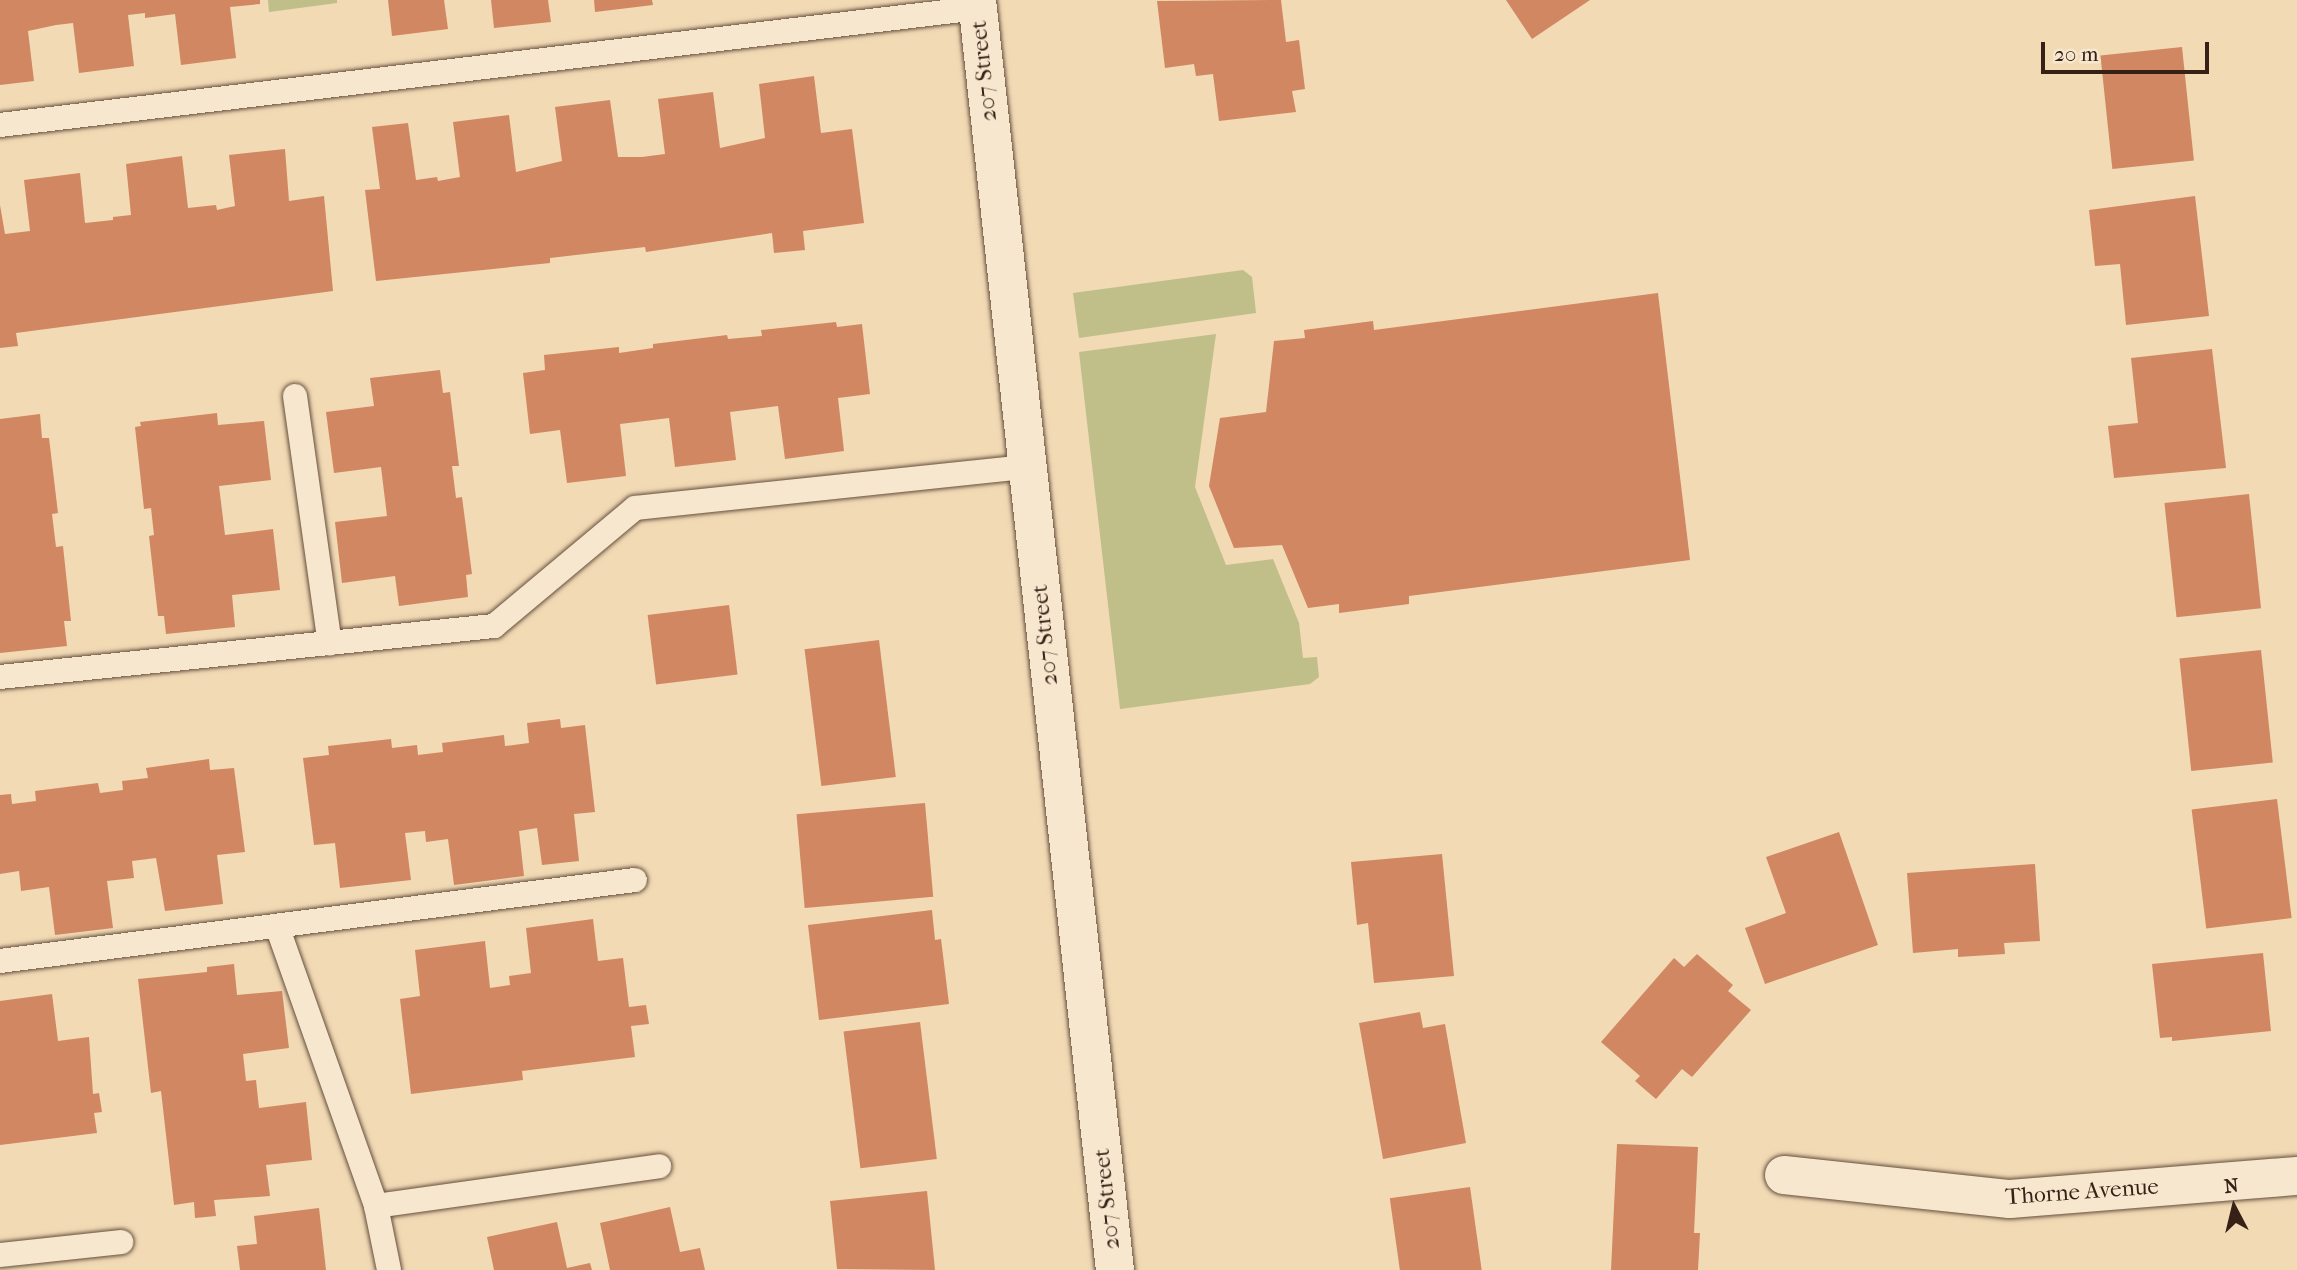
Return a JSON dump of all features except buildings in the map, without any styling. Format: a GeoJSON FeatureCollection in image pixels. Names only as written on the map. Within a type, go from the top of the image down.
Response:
{"type":"FeatureCollection","features":[{"type":"Feature","properties":{"kind":"street","name":"207 Street"},"geometry":{"type":"LineString","coordinates":[[977,4],[1115,1270]]}},
{"type":"Feature","properties":{"kind":"street","name":"Thorne Avenue"},"geometry":{"type":"LineString","coordinates":[[1784,1175],[2010,1199],[2297,1176]]}},
{"type":"Feature","properties":{"kind":"lane"},"geometry":{"type":"LineString","coordinates":[[0,125],[977,4]]}},
{"type":"Feature","properties":{"kind":"lane"},"geometry":{"type":"LineString","coordinates":[[295,396],[330,643]]}},
{"type":"Feature","properties":{"kind":"lane"},"geometry":{"type":"LineString","coordinates":[[0,677],[494,626],[635,508],[1026,467]]}},
{"type":"Feature","properties":{"kind":"lane"},"geometry":{"type":"LineString","coordinates":[[0,961],[635,880]]}},
{"type":"Feature","properties":{"kind":"lane"},"geometry":{"type":"LineString","coordinates":[[276,926],[376,1206],[389,1270]]}},
{"type":"Feature","properties":{"kind":"lane"},"geometry":{"type":"LineString","coordinates":[[376,1206],[659,1166]]}},
{"type":"Feature","properties":{"kind":"lane"},"geometry":{"type":"LineString","coordinates":[[0,1255],[121,1242]]}},
{"type":"Feature","properties":{"kind":"shaded area"},"geometry":{"type":"Polygon","coordinates":[[[268,0],[337,0],[337,3],[269,12],[268,0]]]}},
{"type":"Feature","properties":{"kind":"shaded area"},"geometry":{"type":"Polygon","coordinates":[[[1243,270],[1252,277],[1256,313],[1079,338],[1073,293],[1243,270]]]}},
{"type":"Feature","properties":{"kind":"shaded area"},"geometry":{"type":"Polygon","coordinates":[[[1216,334],[1195,487],[1226,565],[1273,559],[1299,623],[1303,658],[1317,657],[1319,677],[1310,684],[1120,709],[1079,352],[1216,334]]]}}]}
